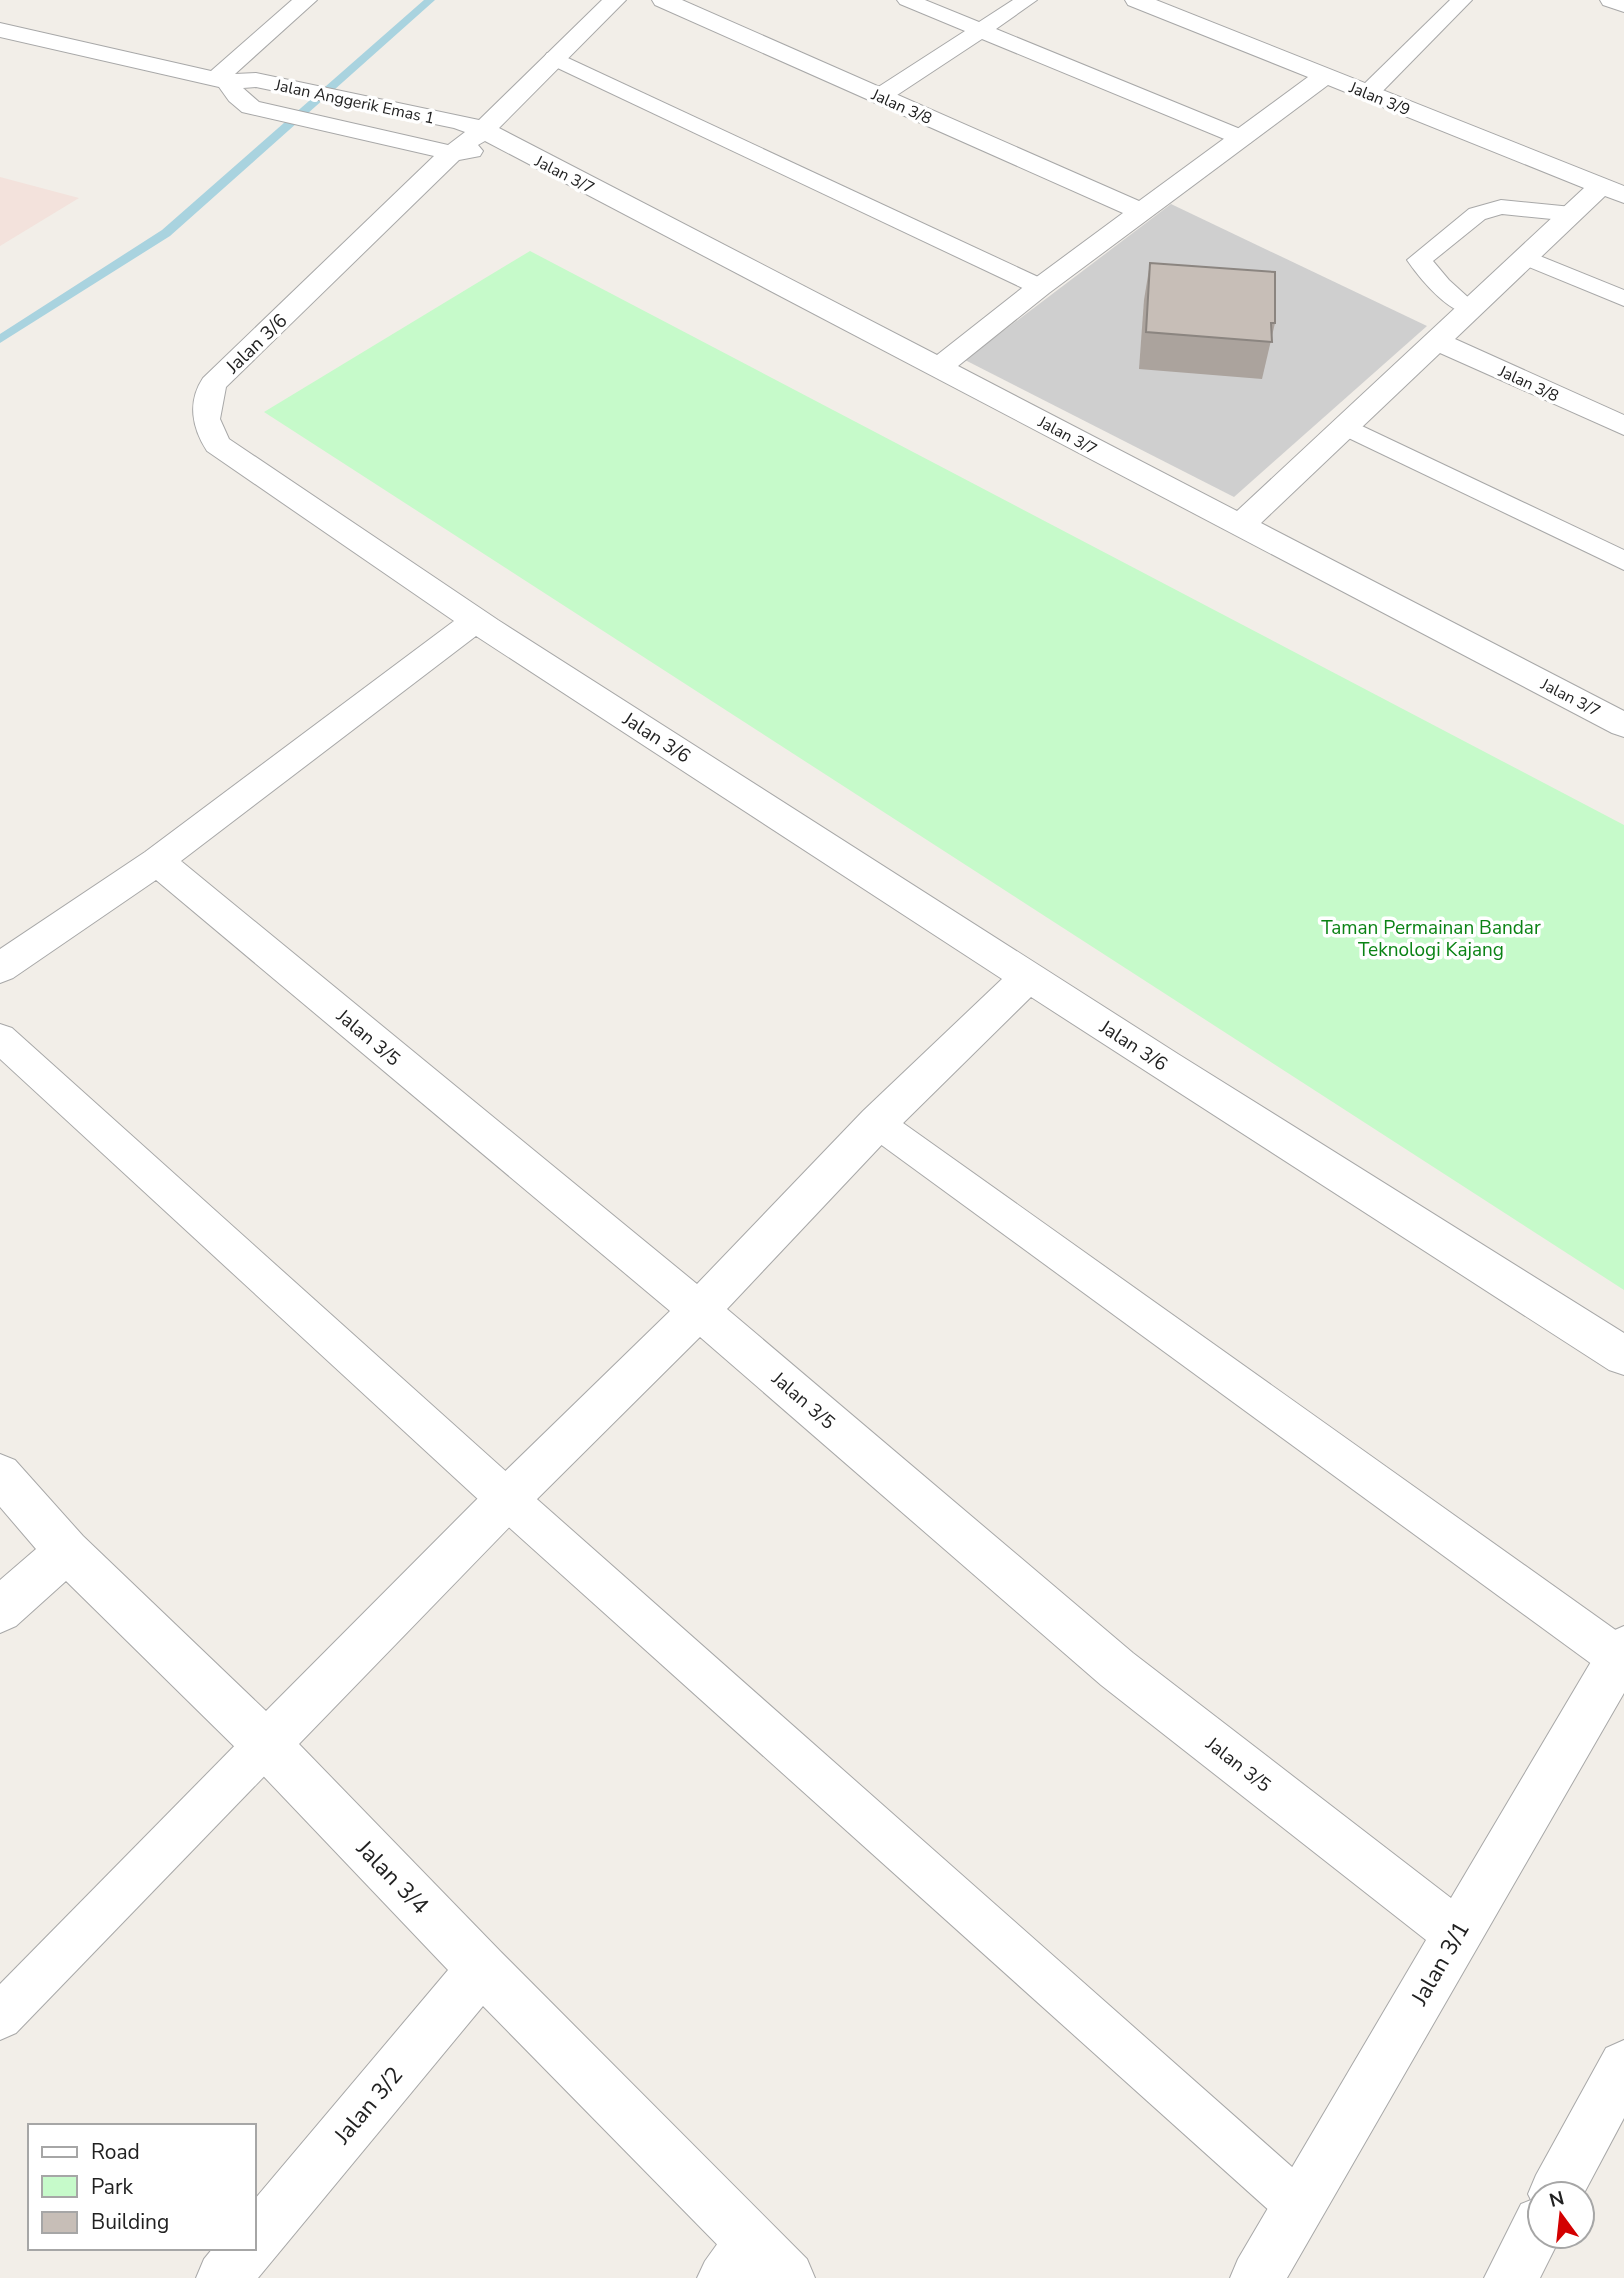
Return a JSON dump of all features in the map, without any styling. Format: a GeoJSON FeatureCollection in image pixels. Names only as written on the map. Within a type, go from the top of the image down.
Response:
{"type":"FeatureCollection","features":[{"type":"Feature","properties":{"kind":"street"},"geometry":{"type":"LineString","coordinates":[[222,81],[306,0]]}},
{"type":"Feature","properties":{"kind":"street","name":"Jalan 3/6"},"geometry":{"type":"LineString","coordinates":[[615,0],[482,130],[452,153],[214,384],[206,419],[217,443],[476,620],[1028,977],[1624,1356]]}},
{"type":"Feature","properties":{"kind":"street","name":"Jalan 3/8"},"geometry":{"type":"LineString","coordinates":[[663,0],[1142,212]]}},
{"type":"Feature","properties":{"kind":"street","name":"Jalan 3/9"},"geometry":{"type":"LineString","coordinates":[[1136,0],[1613,191]]}},
{"type":"Feature","properties":{"kind":"street"},"geometry":{"type":"LineString","coordinates":[[1611,0],[1624,5]]}},
{"type":"Feature","properties":{"kind":"street","name":"Jalan Anggerik Emas 1"},"geometry":{"type":"LineString","coordinates":[[0,30],[222,81],[256,80],[443,120],[482,130],[511,146]]}},
{"type":"Feature","properties":{"kind":"street"},"geometry":{"type":"LineString","coordinates":[[939,368],[1040,287],[1325,76]]}},
{"type":"Feature","properties":{"kind":"street","name":"Jalan Anggerik Emas 1"},"geometry":{"type":"LineString","coordinates":[[222,81],[251,107],[452,153],[511,146]]}},
{"type":"Feature","properties":{"kind":"street","name":"Jalan 3/7"},"geometry":{"type":"LineString","coordinates":[[511,146],[1624,724]]}},
{"type":"Feature","properties":{"kind":"street"},"geometry":{"type":"LineString","coordinates":[[1239,526],[1572,214],[1613,191]]}},
{"type":"Feature","properties":{"kind":"street","name":"Jalan 3/8"},"geometry":{"type":"LineString","coordinates":[[1435,340],[1624,426]]}},
{"type":"Feature","properties":{"kind":"street"},"geometry":{"type":"LineString","coordinates":[[0,968],[157,861],[476,620]]}},
{"type":"Feature","properties":{"kind":"street","name":"Jalan 3/5"},"geometry":{"type":"LineString","coordinates":[[157,861],[699,1310],[1117,1669],[1457,1933]]}},
{"type":"Feature","properties":{"kind":"street"},"geometry":{"type":"LineString","coordinates":[[266,1744],[507,1499],[699,1310],[877,1123],[1028,977]]}},
{"type":"Feature","properties":{"kind":"street","name":"Jalan 3/4"},"geometry":{"type":"LineString","coordinates":[[0,1475],[66,1551],[266,1744],[482,1969],[788,2278]]}},
{"type":"Feature","properties":{"kind":"street"},"geometry":{"type":"LineString","coordinates":[[0,1609],[66,1551]]}},
{"type":"Feature","properties":{"kind":"street","name":"Jalan 3/1"},"geometry":{"type":"LineString","coordinates":[[1257,2278],[1622,1653]]}},
{"type":"Feature","properties":{"kind":"street","name":"Jalan 3/2"},"geometry":{"type":"LineString","coordinates":[[256,2239],[482,1969]]}},
{"type":"Feature","properties":{"kind":"street"},"geometry":{"type":"LineString","coordinates":[[1563,2180],[1624,2066]]}},
{"type":"Feature","properties":{"kind":"street"},"geometry":{"type":"LineString","coordinates":[[223,2278],[246,2250]]}},
{"type":"Feature","properties":{"kind":"street"},"geometry":{"type":"LineString","coordinates":[[1511,2278],[1526,2250]]}},
{"type":"Feature","properties":{"kind":"lane"},"geometry":{"type":"LineString","coordinates":[[907,0],[1242,138]]}},
{"type":"Feature","properties":{"kind":"lane"},"geometry":{"type":"LineString","coordinates":[[880,96],[1027,0]]}},
{"type":"Feature","properties":{"kind":"lane"},"geometry":{"type":"LineString","coordinates":[[1368,93],[1462,0]]}},
{"type":"Feature","properties":{"kind":"lane"},"geometry":{"type":"LineString","coordinates":[[555,58],[1040,287]]}},
{"type":"Feature","properties":{"kind":"lane"},"geometry":{"type":"LineString","coordinates":[[1469,309],[1440,285],[1419,260],[1477,214],[1501,207],[1572,214]]}},
{"type":"Feature","properties":{"kind":"lane"},"geometry":{"type":"LineString","coordinates":[[1525,257],[1624,299]]}},
{"type":"Feature","properties":{"kind":"lane"},"geometry":{"type":"LineString","coordinates":[[1345,426],[1624,561]]}},
{"type":"Feature","properties":{"kind":"lane"},"geometry":{"type":"LineString","coordinates":[[0,1038],[507,1499],[1300,2206]]}},
{"type":"Feature","properties":{"kind":"lane"},"geometry":{"type":"LineString","coordinates":[[877,1123],[1622,1653]]}},
{"type":"Feature","properties":{"kind":"lane"},"geometry":{"type":"LineString","coordinates":[[0,2017],[266,1744]]}},
{"type":"Feature","properties":{"kind":"lane"},"geometry":{"type":"LineString","coordinates":[[722,2278],[750,2239]]}},
{"type":"Feature","properties":{"kind":"shaded area"},"geometry":{"type":"Polygon","coordinates":[[[0,177],[79,198],[0,246],[0,177]]]}},
{"type":"Feature","properties":{"kind":"shaded area"},"geometry":{"type":"Polygon","coordinates":[[[1171,204],[1427,326],[1234,497],[965,360],[1171,204]]]}},
{"type":"Feature","properties":{"kind":"green space","name":"Taman Permainan Bandar Teknologi Kajang"},"geometry":{"type":"Polygon","coordinates":[[[530,251],[1624,825],[1624,1290],[264,412],[530,251]]]}},
{"type":"Feature","properties":{"kind":"building"},"geometry":{"type":"Polygon","coordinates":[[[1150,263],[1275,272],[1275,323],[1271,323],[1272,342],[1146,332],[1150,263]]]}},
{"type":"Feature","properties":{"kind":"waterway"},"geometry":{"type":"LineString","coordinates":[[0,339],[166,233],[430,0]]}}]}
